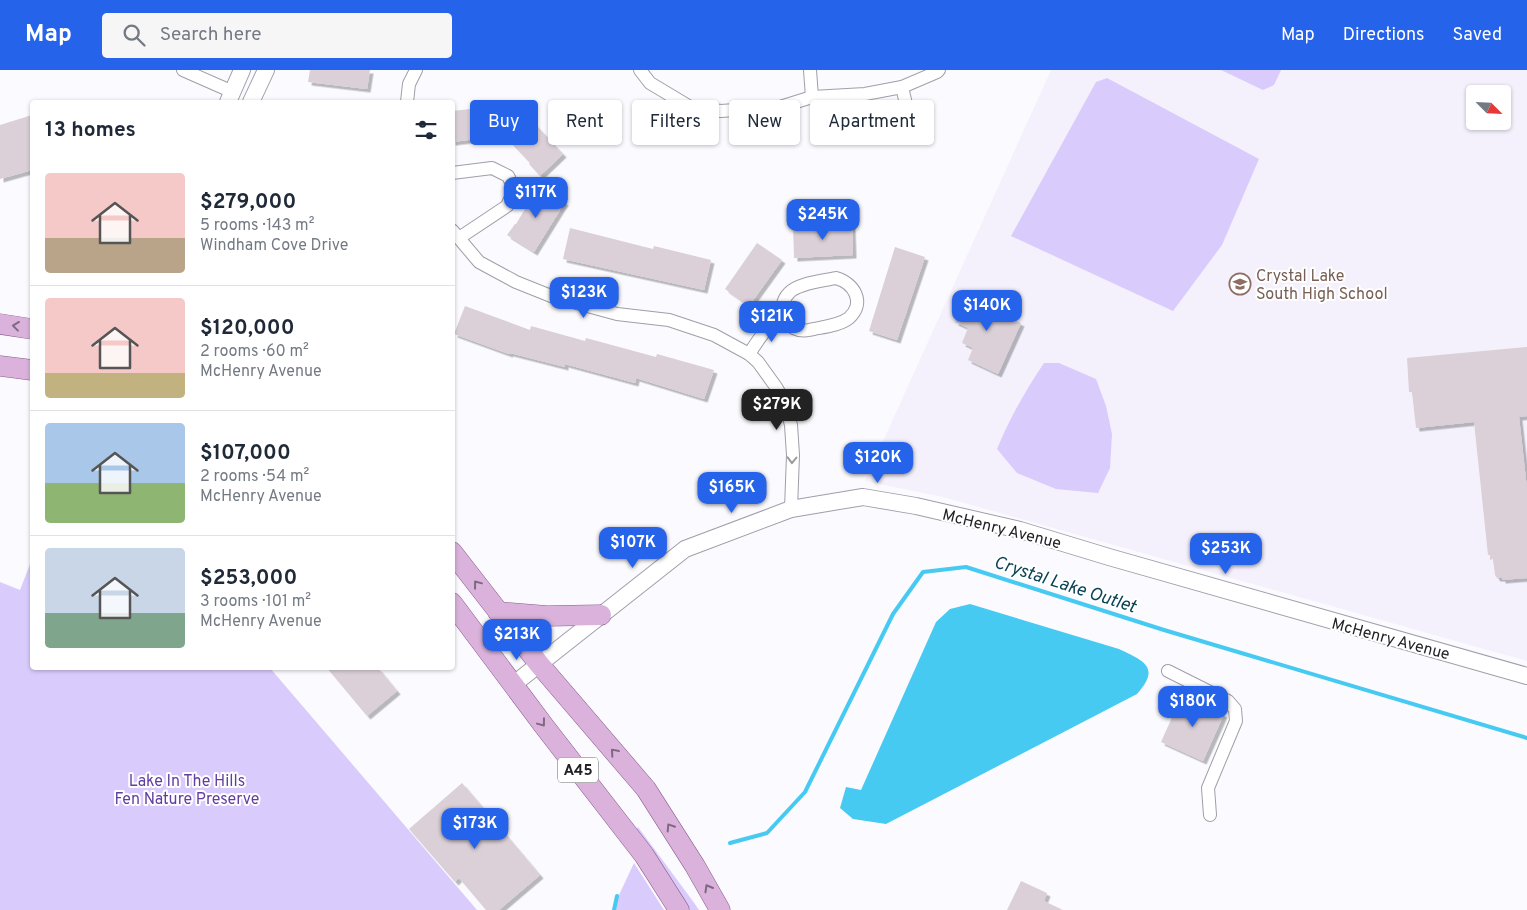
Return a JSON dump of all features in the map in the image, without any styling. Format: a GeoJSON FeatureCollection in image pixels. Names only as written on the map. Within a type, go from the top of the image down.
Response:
{"type":"FeatureCollection","features":[{"type":"Feature","properties":{"kind":"main road"},"geometry":{"type":"LineString","coordinates":[[0,324],[30,328]]}},
{"type":"Feature","properties":{"kind":"main road"},"geometry":{"type":"LineString","coordinates":[[0,366],[30,370]]}},
{"type":"Feature","properties":{"kind":"main road"},"geometry":{"type":"LineString","coordinates":[[455,556],[539,664]]}},
{"type":"Feature","properties":{"kind":"main road"},"geometry":{"type":"LineString","coordinates":[[455,607],[514,684]]}},
{"type":"Feature","properties":{"kind":"main road"},"geometry":{"type":"LineString","coordinates":[[498,612],[547,616],[601,615]]}},
{"type":"Feature","properties":{"kind":"main road","name":"A45"},"geometry":{"type":"LineString","coordinates":[[539,664],[646,788],[720,910]]}},
{"type":"Feature","properties":{"kind":"main road","name":"A45"},"geometry":{"type":"LineString","coordinates":[[514,684],[544,726],[644,855],[679,910]]}},
{"type":"Feature","properties":{"kind":"street"},"geometry":{"type":"LineString","coordinates":[[183,70],[230,97],[242,70]]}},
{"type":"Feature","properties":{"kind":"street"},"geometry":{"type":"LineString","coordinates":[[252,100],[266,70]]}},
{"type":"Feature","properties":{"kind":"street"},"geometry":{"type":"LineString","coordinates":[[407,100],[408,84],[416,70]]}},
{"type":"Feature","properties":{"kind":"street"},"geometry":{"type":"LineString","coordinates":[[640,70],[650,83],[690,107],[721,111],[780,107],[812,97],[865,94],[902,87],[938,70]]}},
{"type":"Feature","properties":{"kind":"street"},"geometry":{"type":"LineString","coordinates":[[810,70],[812,97]]}},
{"type":"Feature","properties":{"kind":"street"},"geometry":{"type":"LineString","coordinates":[[902,87],[905,100]]}},
{"type":"Feature","properties":{"kind":"street"},"geometry":{"type":"LineString","coordinates":[[455,173],[492,168],[508,176],[513,186],[512,195],[507,206],[456,234],[479,262],[516,282],[551,296],[617,314],[669,320],[714,335],[749,354],[758,362],[785,403],[791,425],[793,454],[790,509]]}},
{"type":"Feature","properties":{"kind":"street"},"geometry":{"type":"LineString","coordinates":[[836,278],[845,280],[852,285],[856,293],[857,302],[855,310],[849,318],[842,322],[803,331],[795,329],[788,324],[783,316],[784,298],[797,287],[836,278]]}},
{"type":"Feature","properties":{"kind":"street"},"geometry":{"type":"LineString","coordinates":[[749,354],[763,332],[773,321],[783,316]]}},
{"type":"Feature","properties":{"kind":"street","name":"McHenry Avenue"},"geometry":{"type":"LineString","coordinates":[[514,684],[685,549],[790,509],[863,497],[925,508],[1020,530],[1527,676]]}},
{"type":"Feature","properties":{"kind":"street"},"geometry":{"type":"LineString","coordinates":[[1168,671],[1228,701],[1234,709],[1236,721],[1208,788],[1210,815]]}},
{"type":"Feature","properties":{"kind":"shaded area","name":"Crystal Lake South High School"},"geometry":{"type":"Polygon","coordinates":[[[1051,70],[1527,70],[1527,661],[943,497],[865,481],[1051,70]]]}},
{"type":"Feature","properties":{"kind":"green space"},"geometry":{"type":"Polygon","coordinates":[[[1221,70],[1281,70],[1274,85],[1263,90],[1221,70]]]}},
{"type":"Feature","properties":{"kind":"green space"},"geometry":{"type":"Polygon","coordinates":[[[1107,78],[1259,159],[1222,245],[1173,311],[1011,236],[1096,82],[1107,78]]]}},
{"type":"Feature","properties":{"kind":"green space"},"geometry":{"type":"Polygon","coordinates":[[[1044,363],[1059,363],[1096,379],[1106,406],[1112,434],[1110,468],[1098,493],[1056,489],[1017,473],[997,449],[1018,405],[1044,363]]]}},
{"type":"Feature","properties":{"kind":"green space","name":"Lake In The Hills Fen Nature Preserve"},"geometry":{"type":"Polygon","coordinates":[[[30,564],[30,670],[272,670],[477,910],[0,910],[0,582],[20,590],[30,564]]]}},
{"type":"Feature","properties":{"kind":"green space"},"geometry":{"type":"Polygon","coordinates":[[[638,827],[699,910],[688,910],[636,830],[638,827]]]}},
{"type":"Feature","properties":{"kind":"green space"},"geometry":{"type":"Polygon","coordinates":[[[634,863],[664,910],[612,910],[634,863]]]}},
{"type":"Feature","properties":{"kind":"water"},"geometry":{"type":"Polygon","coordinates":[[[970,604],[1119,649],[1142,661],[1148,671],[1148,677],[1137,694],[886,824],[853,819],[840,808],[846,787],[861,790],[936,622],[950,609],[970,604]]]}},
{"type":"Feature","properties":{"kind":"building"},"geometry":{"type":"Polygon","coordinates":[[[310,70],[370,70],[367,89],[308,82],[310,70]]]}},
{"type":"Feature","properties":{"kind":"building"},"geometry":{"type":"Polygon","coordinates":[[[470,109],[470,140],[455,142],[455,111],[470,109]]]}},
{"type":"Feature","properties":{"kind":"building"},"geometry":{"type":"Polygon","coordinates":[[[30,116],[30,171],[0,179],[0,125],[30,116]]]}},
{"type":"Feature","properties":{"kind":"building"},"geometry":{"type":"Polygon","coordinates":[[[538,127],[548,138],[548,145],[555,145],[563,154],[540,176],[513,145],[538,145],[538,127]]]}},
{"type":"Feature","properties":{"kind":"building"},"geometry":{"type":"Polygon","coordinates":[[[539,186],[565,202],[534,252],[507,235],[516,224],[539,186]]]}},
{"type":"Feature","properties":{"kind":"building"},"geometry":{"type":"Polygon","coordinates":[[[852,224],[853,255],[794,258],[793,226],[852,224]]]}},
{"type":"Feature","properties":{"kind":"building"},"geometry":{"type":"Polygon","coordinates":[[[570,228],[653,249],[654,246],[711,260],[704,290],[563,259],[570,228]]]}},
{"type":"Feature","properties":{"kind":"building"},"geometry":{"type":"Polygon","coordinates":[[[757,243],[782,260],[749,306],[725,289],[757,243]]]}},
{"type":"Feature","properties":{"kind":"building"},"geometry":{"type":"Polygon","coordinates":[[[895,247],[925,257],[897,340],[869,331],[895,247]]]}},
{"type":"Feature","properties":{"kind":"building"},"geometry":{"type":"Polygon","coordinates":[[[968,292],[1010,311],[1008,317],[1021,323],[998,374],[968,360],[973,348],[962,343],[968,328],[955,322],[968,292]]]}},
{"type":"Feature","properties":{"kind":"building"},"geometry":{"type":"Polygon","coordinates":[[[465,306],[530,330],[531,326],[585,341],[586,338],[656,357],[657,354],[714,370],[704,399],[636,378],[635,383],[565,364],[565,367],[509,354],[455,334],[465,306]]]}},
{"type":"Feature","properties":{"kind":"building"},"geometry":{"type":"Polygon","coordinates":[[[1527,347],[1527,416],[1519,417],[1527,489],[1527,578],[1502,580],[1502,578],[1497,578],[1495,575],[1493,559],[1490,560],[1490,555],[1488,555],[1474,422],[1416,428],[1412,392],[1409,392],[1407,358],[1527,347]]]}},
{"type":"Feature","properties":{"kind":"building"},"geometry":{"type":"Polygon","coordinates":[[[329,670],[380,670],[397,691],[367,716],[329,670]]]}},
{"type":"Feature","properties":{"kind":"building"},"geometry":{"type":"Polygon","coordinates":[[[1182,695],[1224,714],[1203,761],[1161,742],[1182,695]]]}},
{"type":"Feature","properties":{"kind":"building"},"geometry":{"type":"Polygon","coordinates":[[[462,783],[540,875],[499,910],[486,910],[459,878],[455,882],[409,829],[462,783]]]}},
{"type":"Feature","properties":{"kind":"building"},"geometry":{"type":"Polygon","coordinates":[[[1021,881],[1047,893],[1044,901],[1063,910],[1007,910],[1021,881]]]}},
{"type":"Feature","properties":{"kind":"waterway","name":"Crystal Lake Outlet"},"geometry":{"type":"LineString","coordinates":[[730,843],[767,833],[805,792],[893,614],[923,572],[966,567],[1164,630],[1527,738]]}},
{"type":"Feature","properties":{"kind":"waterway","name":"Crystal Lake Outlet"},"geometry":{"type":"LineString","coordinates":[[614,910],[617,896]]}},
{"type":"Feature","properties":{"kind":"place","name":"Crystal Lake South High School"},"geometry":{"type":"Point","coordinates":[1240,284]}}]}
